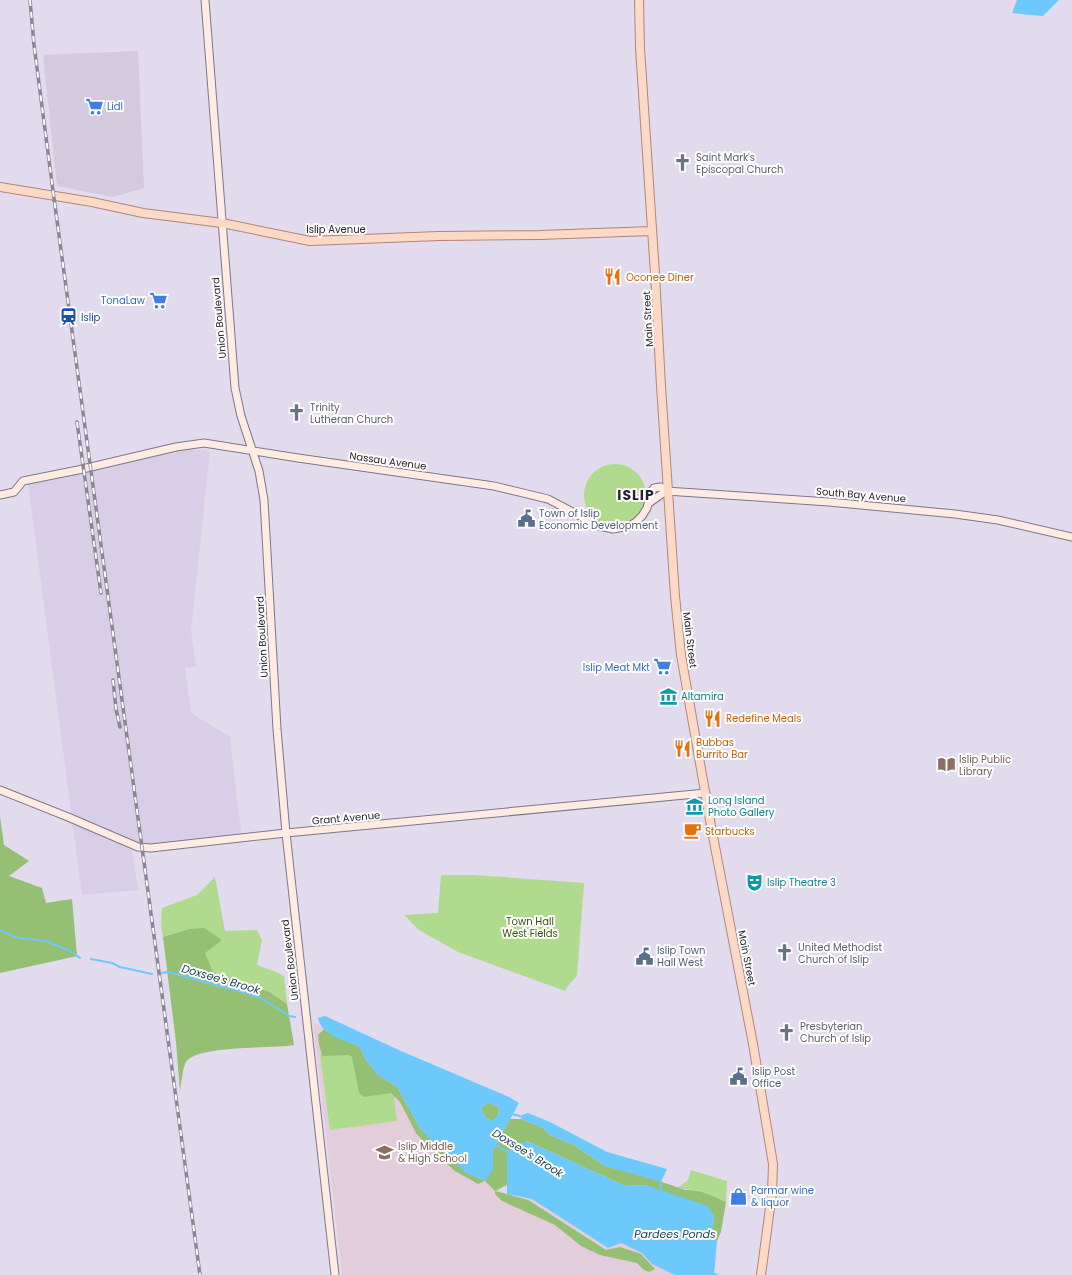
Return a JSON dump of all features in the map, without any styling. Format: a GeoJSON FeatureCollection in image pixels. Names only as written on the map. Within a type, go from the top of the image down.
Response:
{"type":"FeatureCollection","features":[{"type":"Feature","properties":{"kind":"main road","name":"Main Street"},"geometry":{"type":"LineString","coordinates":[[640,0],[640,48],[667,491],[681,655],[753,1044],[773,1164],[772,1193],[761,1275]]}},
{"type":"Feature","properties":{"kind":"main road","name":"Islip Avenue"},"geometry":{"type":"LineString","coordinates":[[0,187],[92,202],[143,213],[222,223],[310,240],[652,231]]}},
{"type":"Feature","properties":{"kind":"street","name":"Union Boulevard"},"geometry":{"type":"LineString","coordinates":[[205,0],[235,388],[241,416],[259,471],[264,500],[277,729],[286,833],[335,1275]]}},
{"type":"Feature","properties":{"kind":"street","name":"Nassau Avenue"},"geometry":{"type":"LineString","coordinates":[[0,495],[14,492],[23,481],[78,470],[168,448],[200,443],[494,486],[548,500],[599,526],[614,529],[629,526],[636,522],[642,516],[649,503],[667,491]]}},
{"type":"Feature","properties":{"kind":"street","name":"South Bay Avenue"},"geometry":{"type":"LineString","coordinates":[[667,491],[829,502],[955,514],[998,520],[1072,537]]}},
{"type":"Feature","properties":{"kind":"street","name":"Grant Avenue"},"geometry":{"type":"LineString","coordinates":[[0,790],[138,847],[151,848],[286,833],[706,793]]}},
{"type":"Feature","properties":{"kind":"shaded area"},"geometry":{"type":"Polygon","coordinates":[[[138,51],[144,188],[113,197],[57,186],[43,55],[138,51]]]}},
{"type":"Feature","properties":{"kind":"shaded area"},"geometry":{"type":"Polygon","coordinates":[[[182,449],[210,451],[191,631],[196,667],[185,668],[191,713],[230,737],[242,841],[132,848],[138,890],[82,895],[28,484],[182,449]]]}},
{"type":"Feature","properties":{"kind":"shaded area","name":"Islip Middle & High School"},"geometry":{"type":"Polygon","coordinates":[[[313,1022],[360,1047],[485,1181],[507,1194],[532,1199],[608,1248],[620,1243],[642,1253],[652,1264],[675,1275],[342,1275],[313,1022]]]}},
{"type":"Feature","properties":{"kind":"green space"},"geometry":{"type":"Polygon","coordinates":[[[609,464],[621,464],[637,473],[644,483],[646,495],[644,507],[637,517],[621,526],[609,526],[598,521],[589,512],[584,501],[584,489],[589,478],[598,469],[609,464]]]}},
{"type":"Feature","properties":{"kind":"green space"},"geometry":{"type":"Polygon","coordinates":[[[0,816],[4,845],[29,861],[9,876],[42,888],[46,903],[72,899],[77,956],[0,973],[0,816]]]}},
{"type":"Feature","properties":{"kind":"green space","name":"Town Hall West Fields"},"geometry":{"type":"Polygon","coordinates":[[[441,875],[474,875],[584,883],[577,976],[565,991],[458,952],[419,930],[404,915],[438,913],[441,875]]]}},
{"type":"Feature","properties":{"kind":"green space"},"geometry":{"type":"Polygon","coordinates":[[[215,877],[225,931],[257,930],[262,940],[257,965],[284,976],[287,1004],[270,992],[232,981],[213,972],[204,953],[189,929],[163,937],[161,924],[162,908],[197,895],[215,877]]]}},
{"type":"Feature","properties":{"kind":"green space"},"geometry":{"type":"Polygon","coordinates":[[[204,928],[222,940],[205,953],[213,972],[232,981],[270,992],[287,1004],[294,1045],[219,1050],[193,1057],[185,1064],[180,1092],[176,1042],[163,937],[189,929],[204,928]]]}},
{"type":"Feature","properties":{"kind":"green space"},"geometry":{"type":"Polygon","coordinates":[[[324,1029],[360,1047],[365,1059],[378,1075],[397,1087],[421,1130],[493,1169],[493,1150],[510,1119],[521,1119],[543,1128],[550,1135],[572,1144],[605,1166],[645,1176],[685,1190],[701,1192],[726,1202],[721,1232],[717,1241],[712,1237],[714,1216],[645,1185],[625,1186],[527,1141],[507,1153],[507,1185],[495,1191],[485,1181],[478,1184],[455,1171],[430,1149],[416,1133],[400,1102],[391,1093],[364,1097],[359,1093],[352,1057],[349,1055],[322,1056],[318,1035],[324,1029]]]}},
{"type":"Feature","properties":{"kind":"green space"},"geometry":{"type":"Polygon","coordinates":[[[355,1050],[393,1090],[397,1121],[330,1130],[320,1055],[355,1050]]]}},
{"type":"Feature","properties":{"kind":"green space"},"geometry":{"type":"Polygon","coordinates":[[[488,1103],[499,1107],[498,1116],[492,1121],[485,1117],[481,1108],[488,1103]]]}},
{"type":"Feature","properties":{"kind":"green space"},"geometry":{"type":"Polygon","coordinates":[[[691,1170],[727,1181],[726,1202],[698,1191],[678,1188],[688,1180],[691,1170]]]}},
{"type":"Feature","properties":{"kind":"green space"},"geometry":{"type":"Polygon","coordinates":[[[495,1191],[528,1200],[606,1250],[620,1247],[641,1254],[655,1269],[649,1272],[644,1270],[637,1263],[600,1255],[581,1246],[555,1225],[502,1201],[495,1194],[495,1191]]]}},
{"type":"Feature","properties":{"kind":"water"},"geometry":{"type":"Polygon","coordinates":[[[1017,0],[1059,0],[1043,16],[1012,13],[1017,0]]]}},
{"type":"Feature","properties":{"kind":"water"},"geometry":{"type":"Polygon","coordinates":[[[325,1016],[401,1051],[509,1097],[519,1103],[493,1150],[493,1169],[485,1181],[466,1173],[421,1130],[397,1087],[378,1075],[365,1059],[360,1047],[341,1040],[329,1033],[320,1024],[318,1018],[325,1016]],[[488,1103],[481,1108],[485,1117],[492,1121],[498,1116],[499,1107],[488,1103]]]}},
{"type":"Feature","properties":{"kind":"water"},"geometry":{"type":"Polygon","coordinates":[[[528,1113],[550,1122],[607,1152],[667,1169],[661,1182],[605,1166],[572,1144],[550,1135],[543,1128],[521,1119],[522,1115],[528,1113]]]}},
{"type":"Feature","properties":{"kind":"water","name":"Pardees Ponds"},"geometry":{"type":"Polygon","coordinates":[[[527,1141],[625,1186],[645,1185],[708,1206],[714,1216],[712,1237],[717,1241],[714,1275],[675,1275],[652,1264],[642,1253],[621,1243],[608,1248],[532,1199],[507,1194],[507,1152],[513,1146],[527,1141]]]}},
{"type":"Feature","properties":{"kind":"waterway","name":"Doxsee's Brook"},"geometry":{"type":"LineString","coordinates":[[0,930],[15,937],[46,941],[70,951],[80,958]]}},
{"type":"Feature","properties":{"kind":"waterway","name":"Doxsee's Brook"},"geometry":{"type":"LineString","coordinates":[[91,959],[152,974]]}},
{"type":"Feature","properties":{"kind":"waterway","name":"Doxsee's Brook"},"geometry":{"type":"LineString","coordinates":[[162,973],[168,972],[243,992],[261,998],[289,1016],[295,1017]]}},
{"type":"Feature","properties":{"kind":"waterway"},"geometry":{"type":"LineString","coordinates":[[512,1114],[523,1117]]}},
{"type":"Feature","properties":{"kind":"waterway","name":"Doxsee's Brook"},"geometry":{"type":"LineString","coordinates":[[494,1144],[509,1153]]}},
{"type":"Feature","properties":{"kind":"waterway"},"geometry":{"type":"LineString","coordinates":[[660,1180],[661,1191]]}},
{"type":"Feature","properties":{"kind":"waterway","name":"Doxsee's Brook"},"geometry":{"type":"LineString","coordinates":[[712,1273],[717,1275]]}},
{"type":"Feature","properties":{"kind":"railway"},"geometry":{"type":"LineString","coordinates":[[30,0],[34,45],[53,191],[200,1275]]}},
{"type":"Feature","properties":{"kind":"railway"},"geometry":{"type":"LineString","coordinates":[[77,422],[101,593]]}},
{"type":"Feature","properties":{"kind":"railway"},"geometry":{"type":"LineString","coordinates":[[113,680],[116,709],[120,727]]}},
{"type":"Feature","properties":{"kind":"place","name":"Lidl"},"geometry":{"type":"Point","coordinates":[94,106]}},
{"type":"Feature","properties":{"kind":"place","name":"Saint Mark's Episcopal Church"},"geometry":{"type":"Point","coordinates":[683,163]}},
{"type":"Feature","properties":{"kind":"place","name":"Oconee Diner"},"geometry":{"type":"Point","coordinates":[613,277]}},
{"type":"Feature","properties":{"kind":"place","name":"TonaLaw"},"geometry":{"type":"Point","coordinates":[158,300]}},
{"type":"Feature","properties":{"kind":"place","name":"Islip"},"geometry":{"type":"Point","coordinates":[68,317]}},
{"type":"Feature","properties":{"kind":"place","name":"Trinity Lutheran Church"},"geometry":{"type":"Point","coordinates":[297,413]}},
{"type":"Feature","properties":{"kind":"place","name":"Town of Islip Economic Development"},"geometry":{"type":"Point","coordinates":[526,519]}},
{"type":"Feature","properties":{"kind":"place","name":"Islip Meat Mkt"},"geometry":{"type":"Point","coordinates":[663,667]}},
{"type":"Feature","properties":{"kind":"place","name":"Altamira"},"geometry":{"type":"Point","coordinates":[668,696]}},
{"type":"Feature","properties":{"kind":"place","name":"Redefine Meals"},"geometry":{"type":"Point","coordinates":[713,718]}},
{"type":"Feature","properties":{"kind":"place","name":"Bubbas Burrito Bar"},"geometry":{"type":"Point","coordinates":[683,748]}},
{"type":"Feature","properties":{"kind":"place","name":"Islip Public Library"},"geometry":{"type":"Point","coordinates":[946,765]}},
{"type":"Feature","properties":{"kind":"place","name":"Long Island Photo Gallery"},"geometry":{"type":"Point","coordinates":[695,806]}},
{"type":"Feature","properties":{"kind":"place","name":"Starbucks"},"geometry":{"type":"Point","coordinates":[692,831]}},
{"type":"Feature","properties":{"kind":"place","name":"Islip Theatre 3"},"geometry":{"type":"Point","coordinates":[754,882]}},
{"type":"Feature","properties":{"kind":"place","name":"United Methodist Church of Islip"},"geometry":{"type":"Point","coordinates":[785,953]}},
{"type":"Feature","properties":{"kind":"place","name":"Islip Town Hall West"},"geometry":{"type":"Point","coordinates":[644,956]}},
{"type":"Feature","properties":{"kind":"place","name":"Presbyterian Church of Islip"},"geometry":{"type":"Point","coordinates":[787,1032]}},
{"type":"Feature","properties":{"kind":"place","name":"Islip Post Office"},"geometry":{"type":"Point","coordinates":[739,1077]}},
{"type":"Feature","properties":{"kind":"place","name":"Islip Middle & High School"},"geometry":{"type":"Point","coordinates":[385,1152]}},
{"type":"Feature","properties":{"kind":"place","name":"Parmar wine & liquor"},"geometry":{"type":"Point","coordinates":[738,1196]}},
{"type":"Feature","properties":{"kind":"district","name":"ISLIP"},"geometry":{"type":"Point","coordinates":[636,495]}}]}
